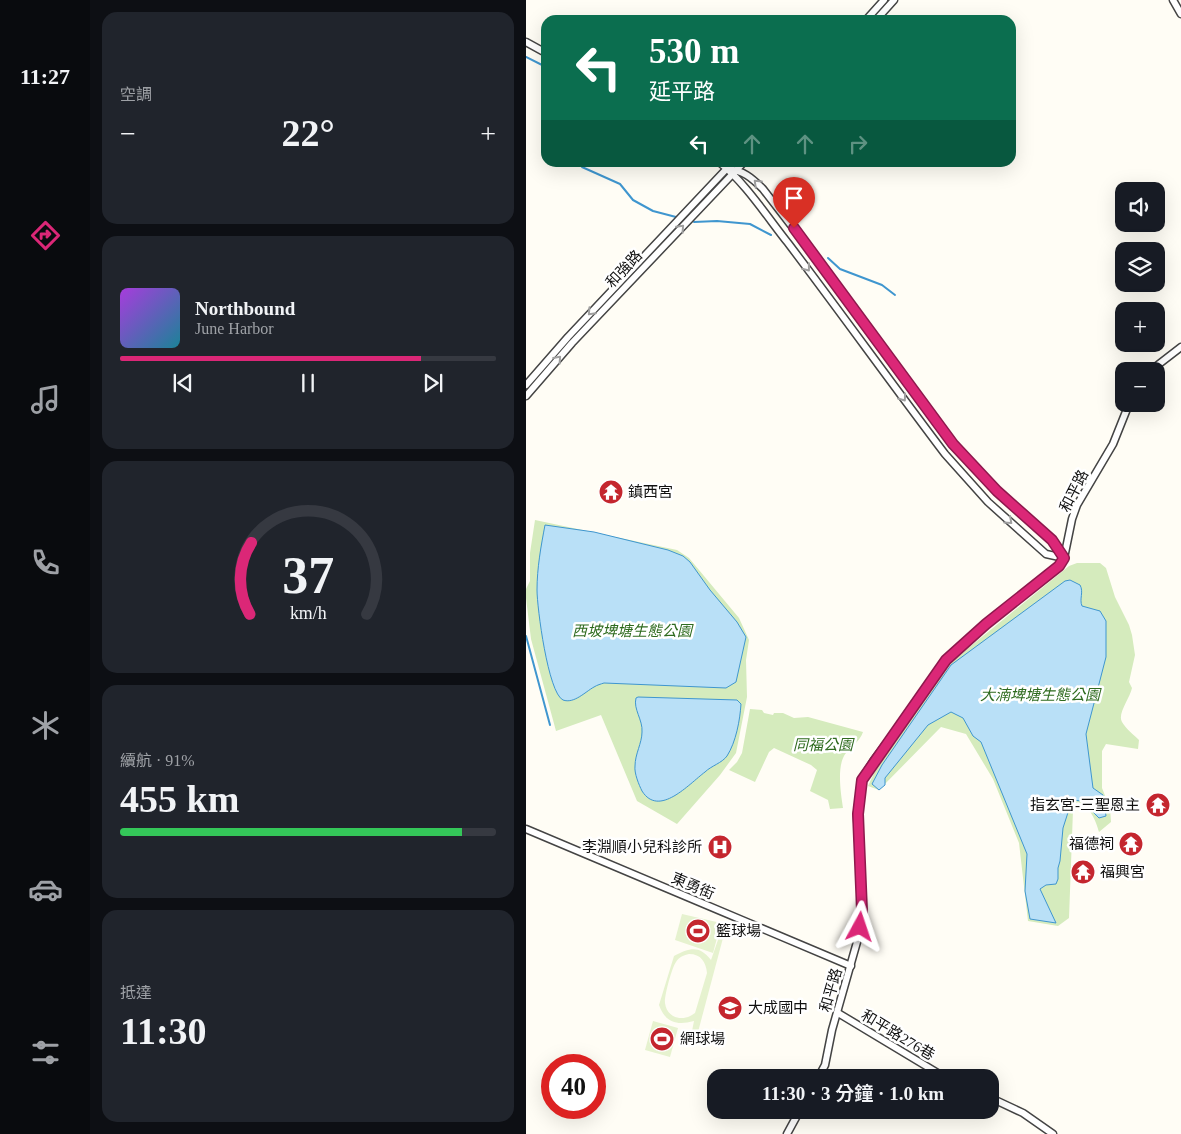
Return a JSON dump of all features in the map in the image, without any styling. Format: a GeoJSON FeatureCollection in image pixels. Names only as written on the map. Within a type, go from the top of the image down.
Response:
{"type":"FeatureCollection","features":[{"type":"Feature","properties":{"kind":"street"},"geometry":{"type":"LineString","coordinates":[[870,15],[884,0]]}},
{"type":"Feature","properties":{"kind":"street"},"geometry":{"type":"LineString","coordinates":[[880,15],[894,0]]}},
{"type":"Feature","properties":{"kind":"street"},"geometry":{"type":"LineString","coordinates":[[1174,0],[1181,14]]}},
{"type":"Feature","properties":{"kind":"street"},"geometry":{"type":"LineString","coordinates":[[526,42],[541,50]]}},
{"type":"Feature","properties":{"kind":"street"},"geometry":{"type":"LineString","coordinates":[[725,167],[752,178],[770,198],[824,268],[953,444],[997,491],[1052,540],[1064,558]]}},
{"type":"Feature","properties":{"kind":"street","name":"和強路"},"geometry":{"type":"LineString","coordinates":[[526,385],[568,337],[740,167]]}},
{"type":"Feature","properties":{"kind":"street","name":"和強路"},"geometry":{"type":"LineString","coordinates":[[526,396],[727,169]]}},
{"type":"Feature","properties":{"kind":"street"},"geometry":{"type":"LineString","coordinates":[[735,172],[957,469],[988,502],[1046,554],[1064,558]]}},
{"type":"Feature","properties":{"kind":"street"},"geometry":{"type":"LineString","coordinates":[[1162,362],[1181,347]]}},
{"type":"Feature","properties":{"kind":"street","name":"和平路"},"geometry":{"type":"LineString","coordinates":[[823,1069],[832,1030],[858,942],[862,911],[858,814],[862,780],[946,660],[986,624],[1059,566],[1064,558],[1072,519],[1078,505],[1113,444],[1127,412]]}},
{"type":"Feature","properties":{"kind":"street","name":"東勇街"},"geometry":{"type":"LineString","coordinates":[[526,829],[851,966]]}},
{"type":"Feature","properties":{"kind":"street","name":"和平路276巷"},"geometry":{"type":"LineString","coordinates":[[838,1014],[931,1069]]}},
{"type":"Feature","properties":{"kind":"street"},"geometry":{"type":"LineString","coordinates":[[999,1102],[1023,1113],[1053,1134]]}},
{"type":"Feature","properties":{"kind":"street"},"geometry":{"type":"LineString","coordinates":[[787,1134],[795,1119]]}},
{"type":"Feature","properties":{"kind":"green space","name":"西坡埤塘生態公園"},"geometry":{"type":"Polygon","coordinates":[[[535,520],[677,550],[689,558],[739,618],[749,640],[746,660],[747,697],[736,753],[720,775],[677,824],[637,801],[601,715],[556,731],[531,639],[526,598],[526,589],[530,581],[530,553],[535,520]]]}},
{"type":"Feature","properties":{"kind":"green space","name":"大湳埤塘生態公園"},"geometry":{"type":"Polygon","coordinates":[[[1077,563],[1100,563],[1106,568],[1115,597],[1129,625],[1135,655],[1129,682],[1132,688],[1122,710],[1121,719],[1139,740],[1138,749],[1106,744],[1102,751],[1102,788],[1110,808],[1111,822],[1099,832],[1089,810],[1078,802],[1075,804],[1073,810],[1069,918],[1058,926],[1028,921],[1019,843],[993,779],[966,734],[941,727],[879,790],[868,786],[875,771],[950,663],[1069,566],[1077,563]]]}},
{"type":"Feature","properties":{"kind":"green space","name":"同福公園"},"geometry":{"type":"Polygon","coordinates":[[[750,709],[762,710],[764,713],[773,715],[774,713],[783,713],[794,718],[808,717],[863,732],[858,741],[846,753],[841,765],[840,780],[843,808],[830,809],[828,800],[810,791],[817,770],[811,765],[774,748],[769,752],[755,782],[729,770],[742,753],[750,709]]]}},
{"type":"Feature","properties":{"kind":"green space","name":"籃球場"},"geometry":{"type":"Polygon","coordinates":[[[682,914],[721,923],[713,953],[675,940],[682,914]]]}},
{"type":"Feature","properties":{"kind":"green space"},"geometry":{"type":"Polygon","coordinates":[[[719,937],[723,938],[698,1032],[692,1031],[694,1021],[677,1023],[672,1021],[664,1015],[659,1005],[674,956],[694,949],[707,955],[711,960],[719,937]],[[693,954],[685,955],[677,960],[672,970],[665,1003],[672,1016],[681,1018],[695,1013],[707,973],[702,959],[693,954]]]}},
{"type":"Feature","properties":{"kind":"green space","name":"網球場"},"geometry":{"type":"Polygon","coordinates":[[[653,1021],[678,1028],[670,1057],[645,1050],[653,1021]]]}},
{"type":"Feature","properties":{"kind":"water"},"geometry":{"type":"Polygon","coordinates":[[[545,525],[594,532],[668,550],[683,556],[690,562],[710,590],[737,622],[746,637],[736,682],[726,688],[604,683],[595,686],[575,699],[563,700],[558,694],[548,667],[541,630],[537,582],[545,525]]]}},
{"type":"Feature","properties":{"kind":"water","name":"大湳埤塘生態公園"},"geometry":{"type":"Polygon","coordinates":[[[1070,580],[1080,585],[1082,590],[1082,606],[1100,611],[1106,621],[1106,657],[1086,734],[1093,788],[1103,795],[1106,816],[1099,818],[1082,801],[1072,800],[1063,828],[1058,879],[1056,884],[1046,885],[1040,889],[1056,923],[1030,919],[1025,891],[1027,854],[981,742],[973,736],[963,718],[951,712],[928,725],[885,778],[885,785],[879,790],[872,784],[882,765],[951,665],[1065,581],[1070,580]]]}},
{"type":"Feature","properties":{"kind":"water"},"geometry":{"type":"Polygon","coordinates":[[[638,697],[737,700],[741,704],[739,724],[727,756],[674,796],[657,801],[649,798],[642,791],[635,769],[642,732],[635,702],[638,697]]]}},
{"type":"Feature","properties":{"kind":"waterway"},"geometry":{"type":"LineString","coordinates":[[526,57],[541,64]]}},
{"type":"Feature","properties":{"kind":"waterway"},"geometry":{"type":"LineString","coordinates":[[582,167],[620,184],[633,200],[653,211],[676,217]]}},
{"type":"Feature","properties":{"kind":"waterway"},"geometry":{"type":"LineString","coordinates":[[694,222],[717,221],[750,224],[771,235]]}},
{"type":"Feature","properties":{"kind":"waterway"},"geometry":{"type":"LineString","coordinates":[[828,258],[840,269],[882,285],[895,295]]}},
{"type":"Feature","properties":{"kind":"waterway"},"geometry":{"type":"LineString","coordinates":[[526,636],[550,725]]}},
{"type":"Feature","properties":{"kind":"place","name":"鎮西宮"},"geometry":{"type":"Point","coordinates":[611,492]}},
{"type":"Feature","properties":{"kind":"place","name":"指玄宮-三聖恩主"},"geometry":{"type":"Point","coordinates":[1158,805]}},
{"type":"Feature","properties":{"kind":"place","name":"福德祠"},"geometry":{"type":"Point","coordinates":[1131,844]}},
{"type":"Feature","properties":{"kind":"place","name":"李淵順小兒科診所"},"geometry":{"type":"Point","coordinates":[720,847]}},
{"type":"Feature","properties":{"kind":"place","name":"福興宮"},"geometry":{"type":"Point","coordinates":[1083,872]}},
{"type":"Feature","properties":{"kind":"place","name":"籃球場"},"geometry":{"type":"Point","coordinates":[698,931]}},
{"type":"Feature","properties":{"kind":"place","name":"大成國中"},"geometry":{"type":"Point","coordinates":[730,1008]}},
{"type":"Feature","properties":{"kind":"place","name":"網球場"},"geometry":{"type":"Point","coordinates":[662,1039]}},
{"type":"Feature","properties":{"kind":"route"},"geometry":{"type":"LineString","coordinates":[[794,228],[953,444],[997,491],[1052,540],[1064,558],[1059,566],[986,624],[946,660],[868,769],[862,780],[858,814],[862,911],[860,927]]}}]}
